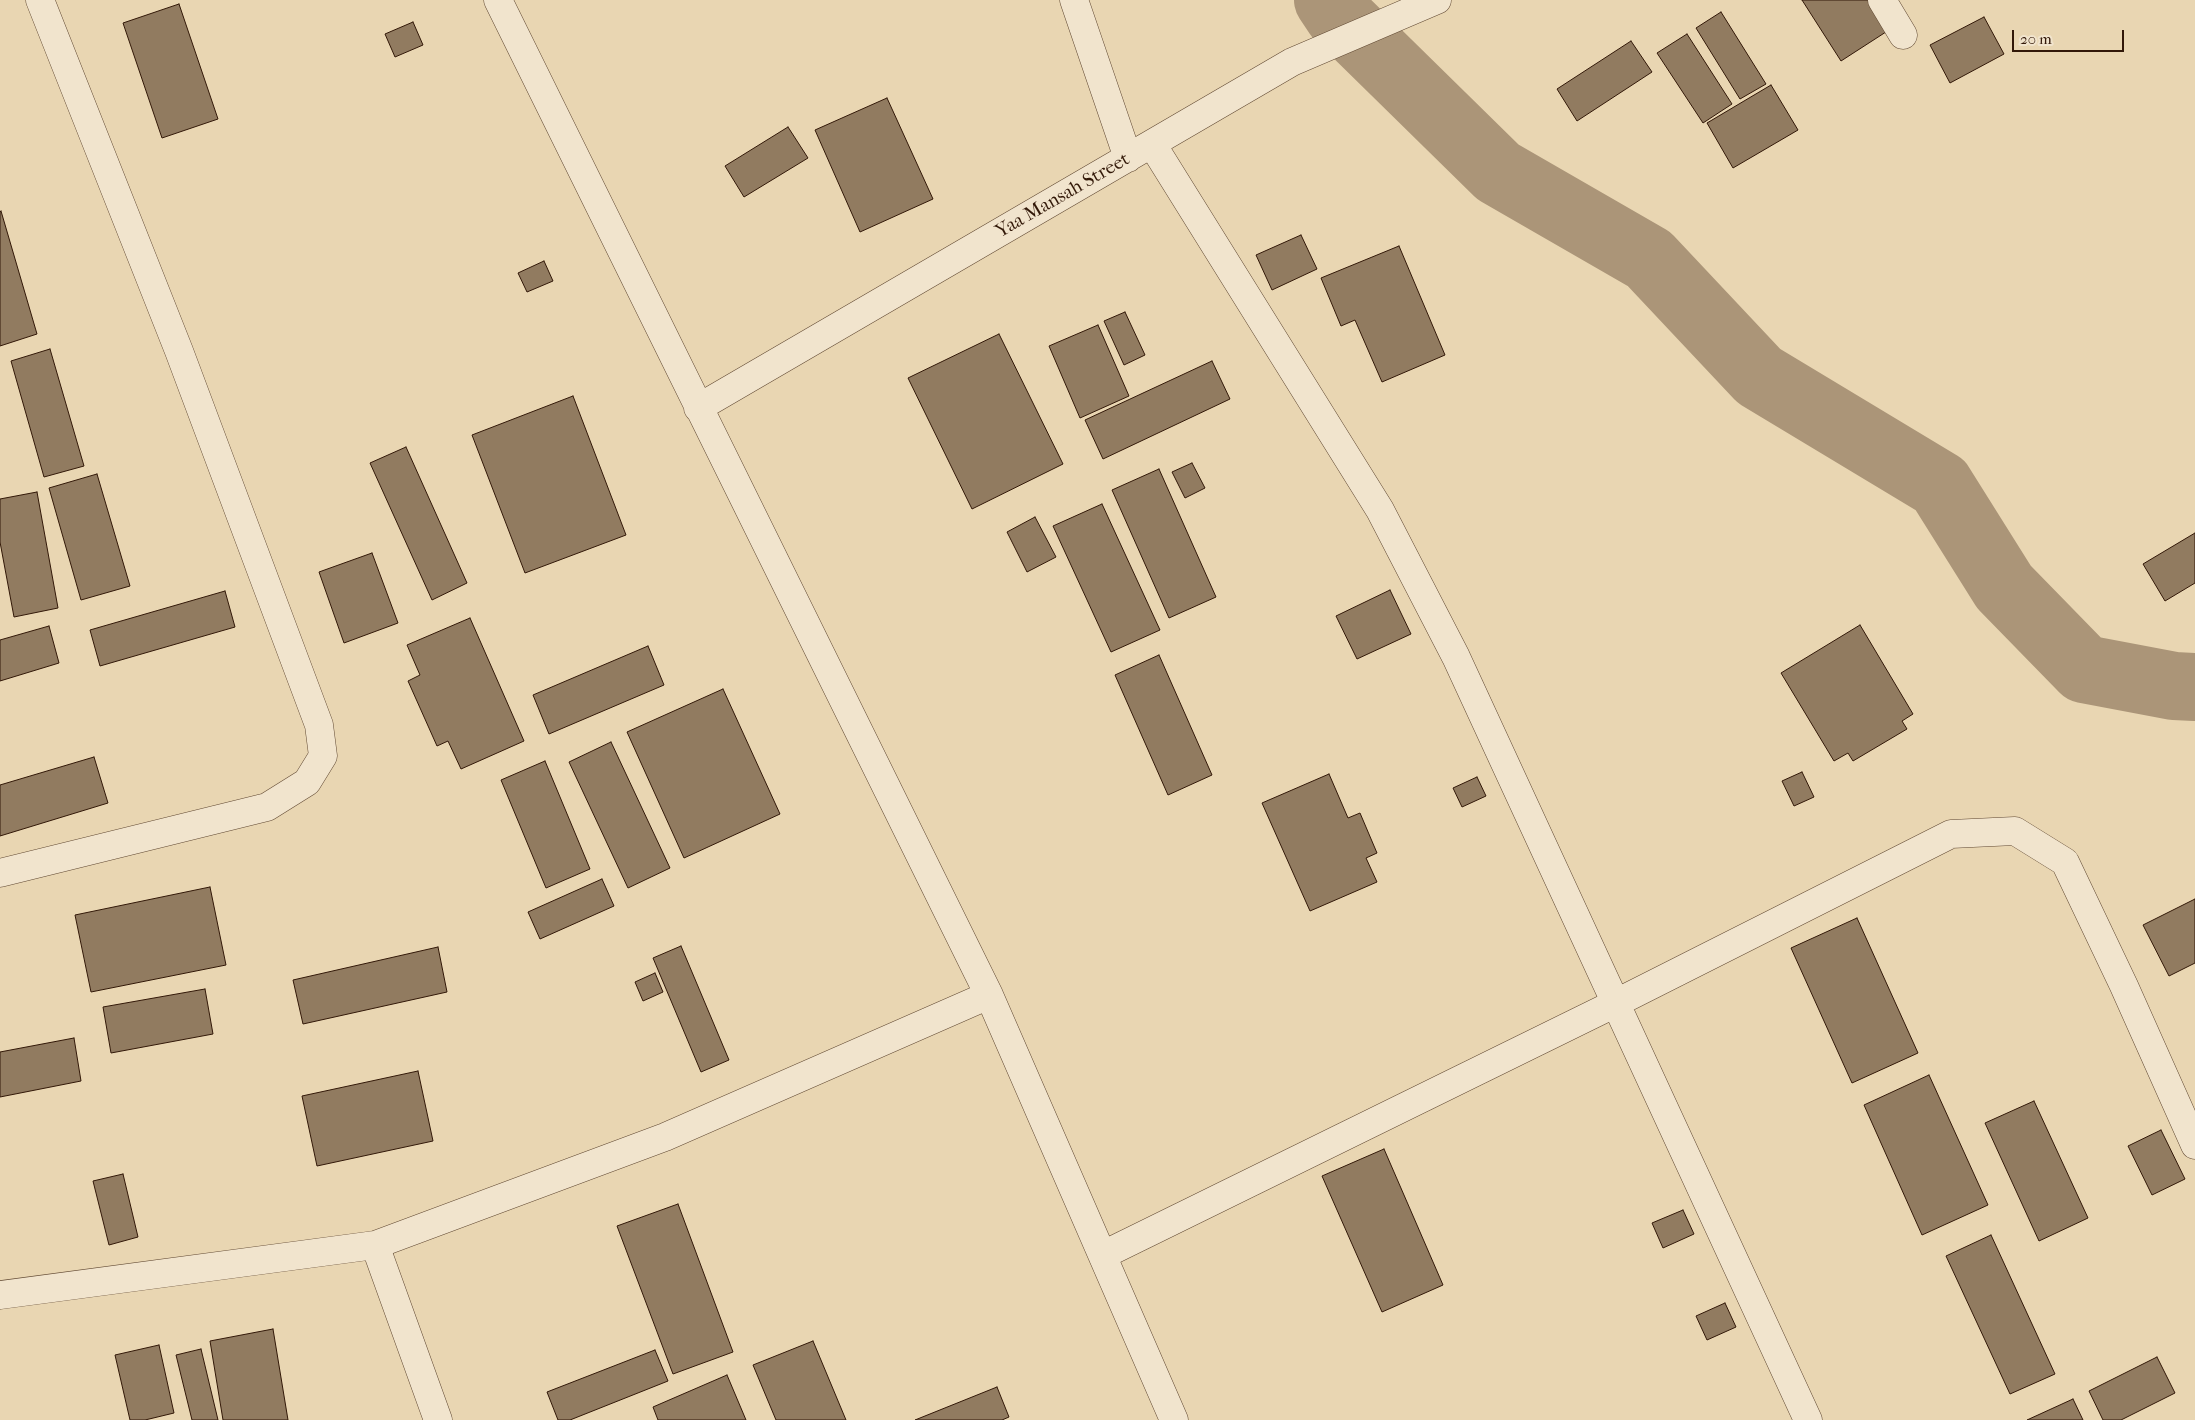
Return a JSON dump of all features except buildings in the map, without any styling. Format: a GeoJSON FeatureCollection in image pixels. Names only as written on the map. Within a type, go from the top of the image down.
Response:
{"type":"FeatureCollection","features":[{"type":"Feature","properties":{"kind":"street"},"geometry":{"type":"LineString","coordinates":[[0,874],[267,807],[307,782],[323,756],[319,725],[179,351],[40,0]]}},
{"type":"Feature","properties":{"kind":"street"},"geometry":{"type":"LineString","coordinates":[[498,0],[989,995],[1174,1420]]}},
{"type":"Feature","properties":{"kind":"street"},"geometry":{"type":"LineString","coordinates":[[1074,0],[1128,158]]}},
{"type":"Feature","properties":{"kind":"street","name":"Yaa Mansah Street"},"geometry":{"type":"LineString","coordinates":[[698,408],[1292,62],[1437,0]]}},
{"type":"Feature","properties":{"kind":"street"},"geometry":{"type":"LineString","coordinates":[[1882,0],[1903,36]]}},
{"type":"Feature","properties":{"kind":"street"},"geometry":{"type":"LineString","coordinates":[[1152,144],[1380,510],[1456,657],[1808,1420]]}},
{"type":"Feature","properties":{"kind":"street"},"geometry":{"type":"LineString","coordinates":[[1103,1255],[1616,1003],[1951,834],[2015,831],[2065,862],[2124,986],[2195,1145]]}},
{"type":"Feature","properties":{"kind":"street"},"geometry":{"type":"LineString","coordinates":[[0,1295],[375,1246],[666,1137],[989,995]]}},
{"type":"Feature","properties":{"kind":"street"},"geometry":{"type":"LineString","coordinates":[[375,1246],[438,1420]]}},
{"type":"Feature","properties":{"kind":"waterway"},"geometry":{"type":"LineString","coordinates":[[1328,0],[1338,15],[1498,172],[1649,259],[1759,376],[1940,485],[2004,587],[2084,669],[2174,686],[2195,687]]}}]}
